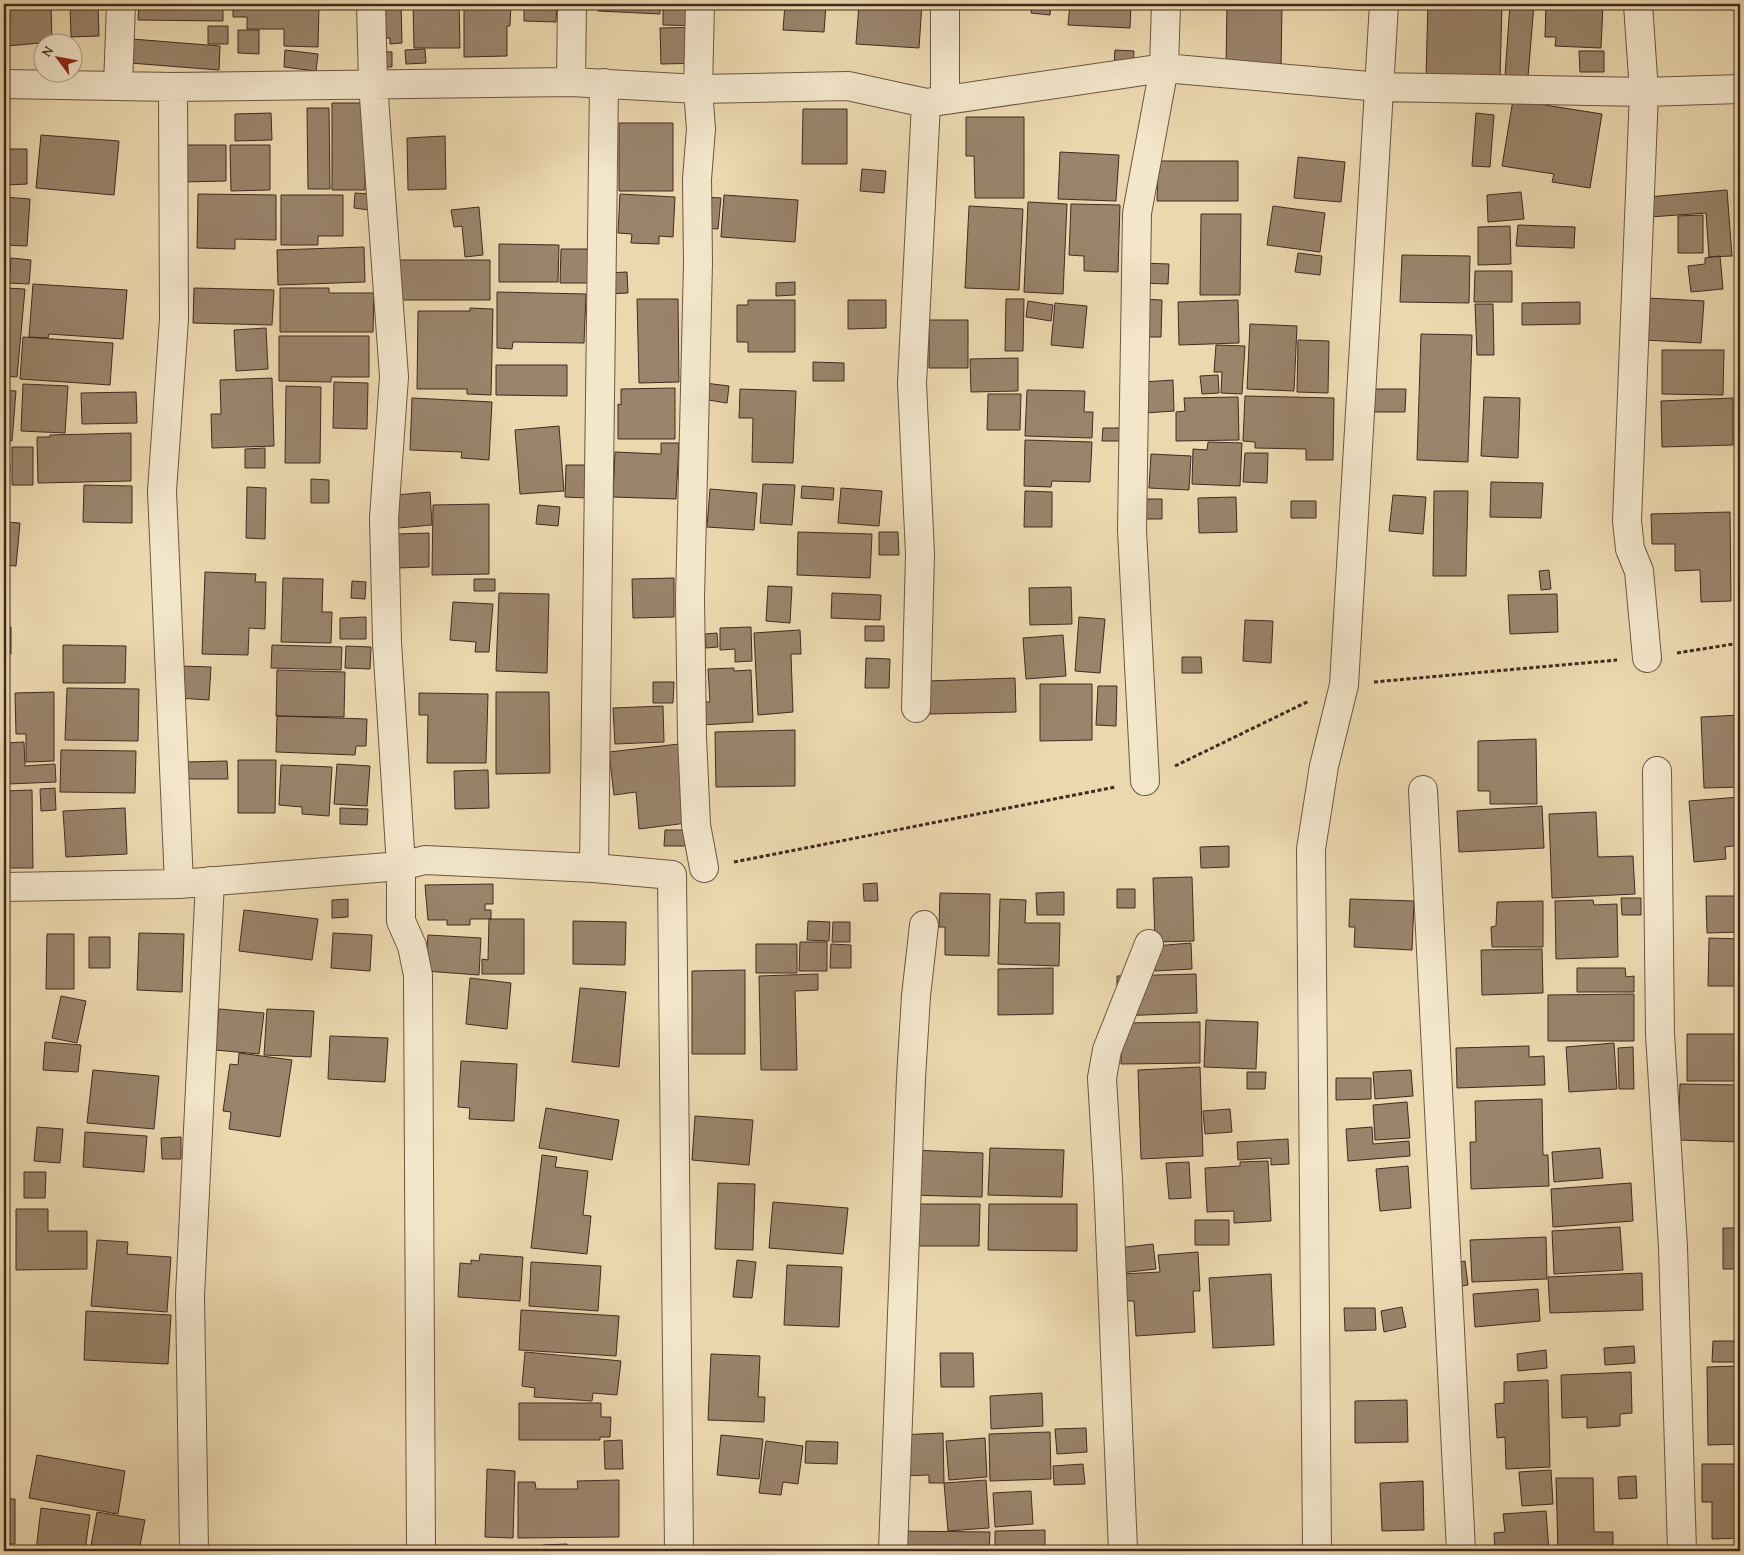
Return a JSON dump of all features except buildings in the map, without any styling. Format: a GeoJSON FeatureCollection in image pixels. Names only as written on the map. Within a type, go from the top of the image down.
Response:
{"type":"FeatureCollection","features":[{"type":"Feature","properties":{"kind":"street"},"geometry":{"type":"LineString","coordinates":[[118,86],[121,4]]}},
{"type":"Feature","properties":{"kind":"street"},"geometry":{"type":"LineString","coordinates":[[372,4],[373,83],[394,377],[384,518],[388,642],[401,866],[401,920],[412,946],[418,975],[421,1551]]}},
{"type":"Feature","properties":{"kind":"street"},"geometry":{"type":"LineString","coordinates":[[571,82],[572,4]]}},
{"type":"Feature","properties":{"kind":"street"},"geometry":{"type":"LineString","coordinates":[[700,4],[698,89],[701,129],[697,180],[698,272],[690,619],[696,825],[704,868]]}},
{"type":"Feature","properties":{"kind":"street"},"geometry":{"type":"LineString","coordinates":[[916,708],[920,554],[912,383],[945,4]]}},
{"type":"Feature","properties":{"kind":"street"},"geometry":{"type":"LineString","coordinates":[[1145,780],[1132,530],[1138,213],[1164,68],[1166,4]]}},
{"type":"Feature","properties":{"kind":"street"},"geometry":{"type":"LineString","coordinates":[[1317,1551],[1311,849],[1324,766],[1344,685],[1384,4]]}},
{"type":"Feature","properties":{"kind":"street"},"geometry":{"type":"LineString","coordinates":[[1638,4],[1644,92],[1628,521],[1630,549],[1639,571],[1647,658]]}},
{"type":"Feature","properties":{"kind":"street"},"geometry":{"type":"LineString","coordinates":[[4,84],[173,87],[571,82],[698,89],[848,86],[936,101],[1164,68],[1380,87],[1644,92],[1740,89]]}},
{"type":"Feature","properties":{"kind":"street"},"geometry":{"type":"LineString","coordinates":[[594,868],[604,83]]}},
{"type":"Feature","properties":{"kind":"street"},"geometry":{"type":"LineString","coordinates":[[173,87],[174,319],[162,491],[179,884]]}},
{"type":"Feature","properties":{"kind":"street"},"geometry":{"type":"LineString","coordinates":[[1657,771],[1660,1034],[1673,1247],[1682,1551]]}},
{"type":"Feature","properties":{"kind":"street"},"geometry":{"type":"LineString","coordinates":[[1423,790],[1461,1551]]}},
{"type":"Feature","properties":{"kind":"street"},"geometry":{"type":"LineString","coordinates":[[4,887],[179,884],[401,866],[425,860],[594,868],[672,875],[679,1551]]}},
{"type":"Feature","properties":{"kind":"street"},"geometry":{"type":"LineString","coordinates":[[194,1551],[190,1296],[210,881]]}},
{"type":"Feature","properties":{"kind":"street"},"geometry":{"type":"LineString","coordinates":[[893,1551],[911,1078],[916,996],[924,924]]}},
{"type":"Feature","properties":{"kind":"street"},"geometry":{"type":"LineString","coordinates":[[1123,1551],[1108,1179],[1102,1078],[1107,1050],[1149,944]]}},
{"type":"Feature","properties":{"kind":"path"},"geometry":{"type":"LineString","coordinates":[[704,868],[1145,780],[1344,685],[1647,658],[1740,643]]}}]}
